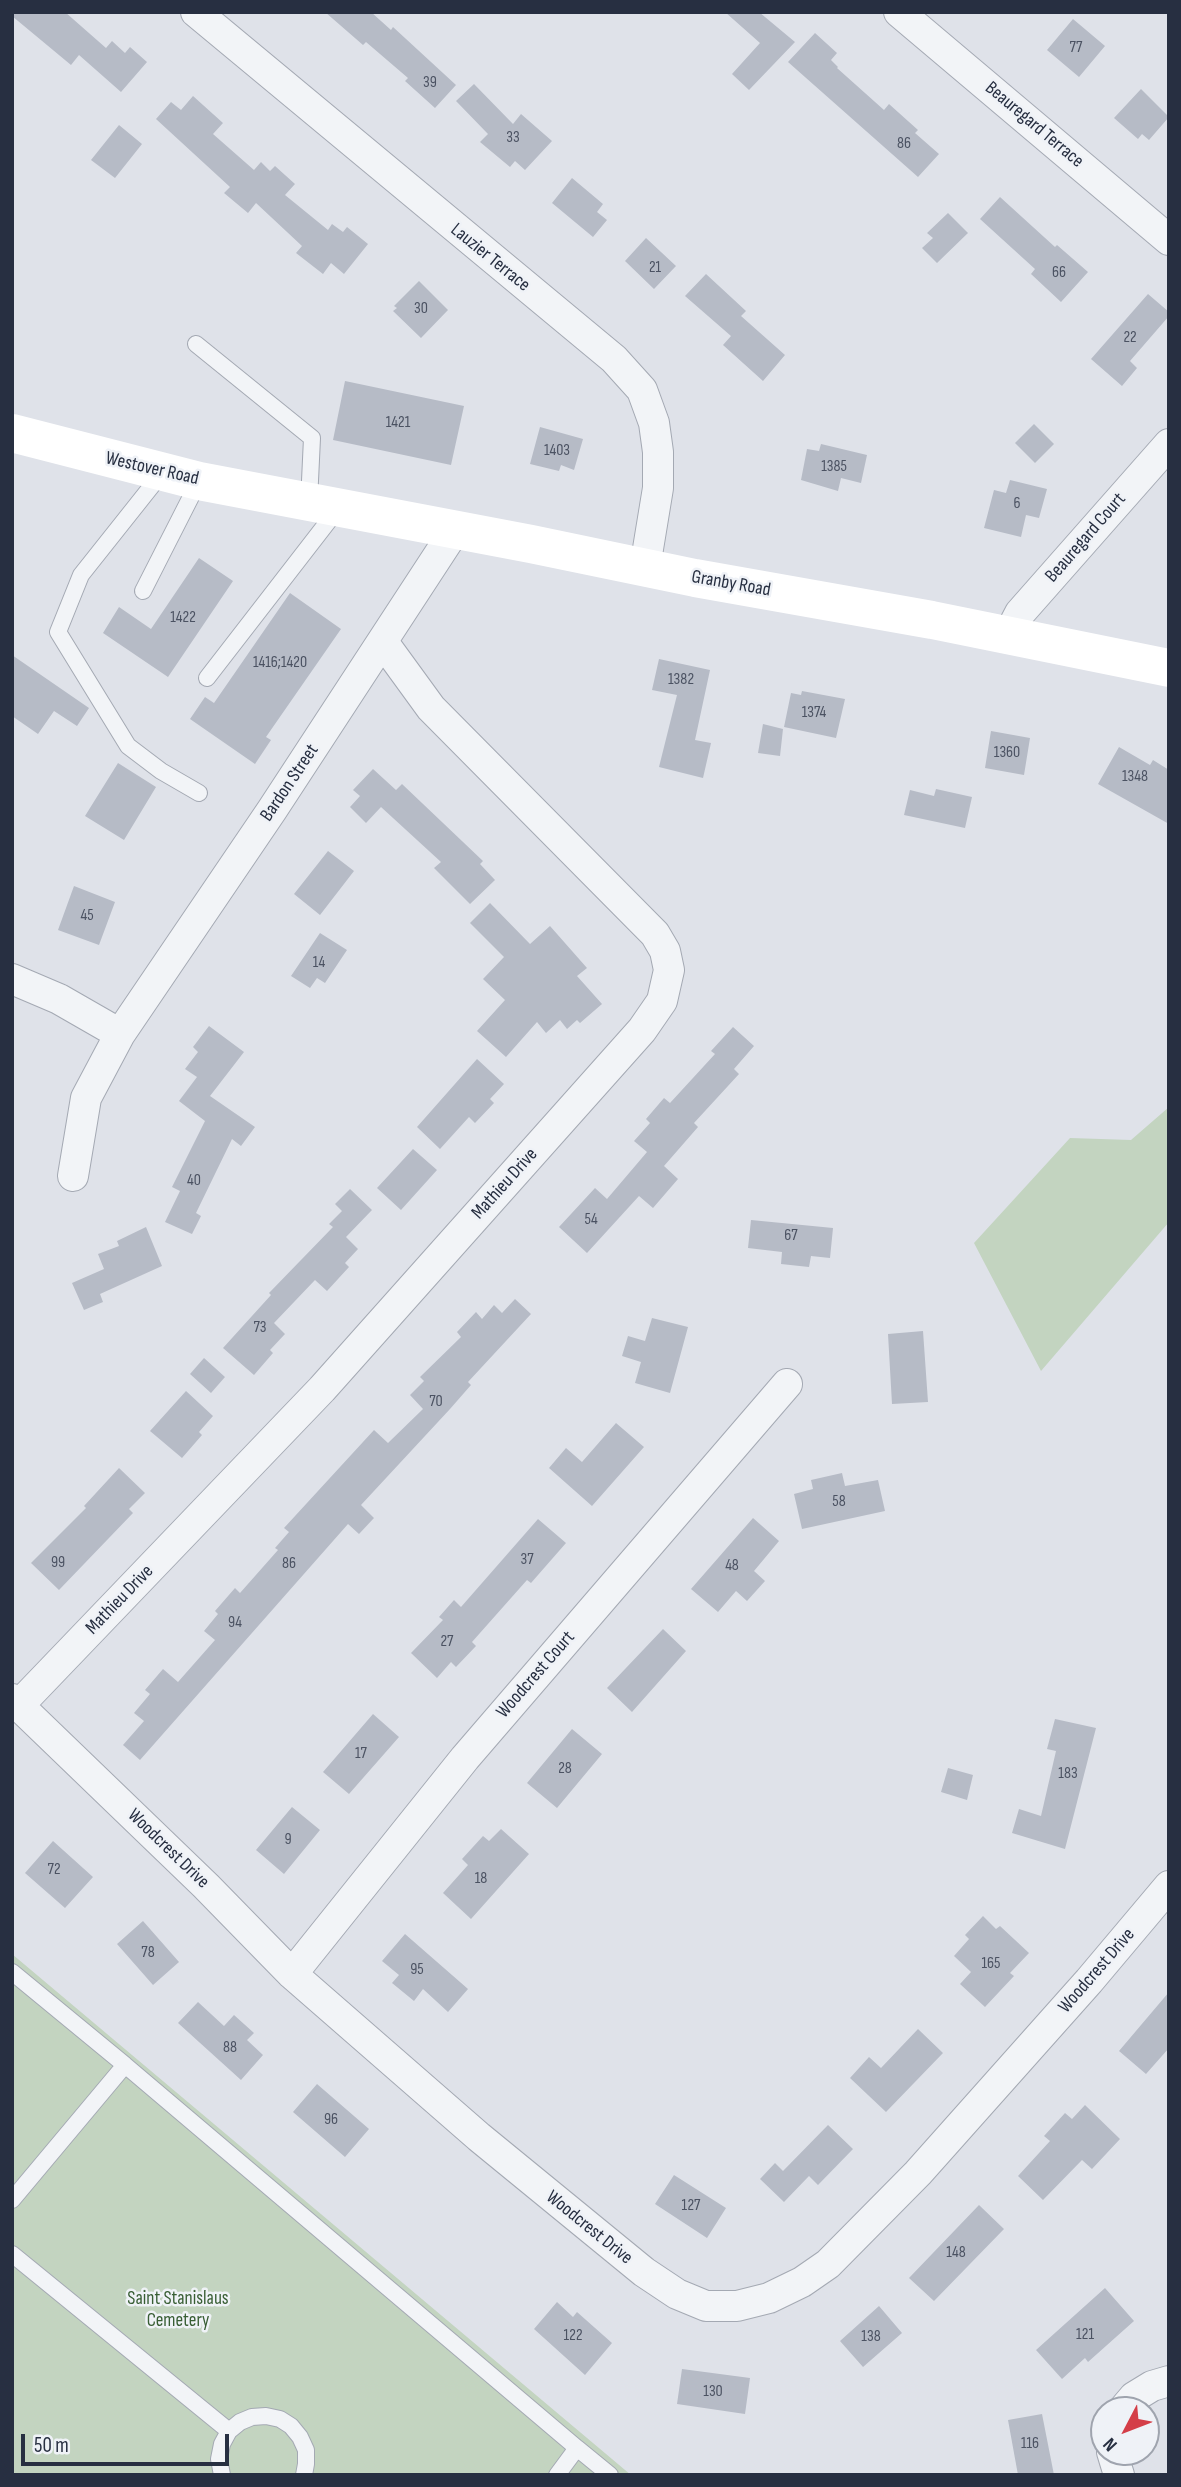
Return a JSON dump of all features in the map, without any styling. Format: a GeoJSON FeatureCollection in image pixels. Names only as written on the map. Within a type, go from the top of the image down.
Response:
{"type":"FeatureCollection","features":[{"type":"Feature","properties":{"kind":"main road","name":"Westover Road"},"geometry":{"type":"LineString","coordinates":[[12,433],[181,476],[313,503]]}},
{"type":"Feature","properties":{"kind":"main road","name":"Granby Road"},"geometry":{"type":"LineString","coordinates":[[313,503],[1169,668]]}},
{"type":"Feature","properties":{"kind":"street","name":"Lauzier Terrace"},"geometry":{"type":"LineString","coordinates":[[196,12],[614,359],[642,390],[654,423],[658,452],[658,488],[645,567]]}},
{"type":"Feature","properties":{"kind":"street","name":"Beauregard Terrace"},"geometry":{"type":"LineString","coordinates":[[899,12],[1169,240]]}},
{"type":"Feature","properties":{"kind":"street","name":"Beauregard Court"},"geometry":{"type":"LineString","coordinates":[[1008,635],[1020,613],[1169,444]]}},
{"type":"Feature","properties":{"kind":"street","name":"Bardon Street"},"geometry":{"type":"LineString","coordinates":[[73,1177],[86,1098],[120,1034],[455,530]]}},
{"type":"Feature","properties":{"kind":"street","name":"Mathieu Drive"},"geometry":{"type":"LineString","coordinates":[[16,1702],[322,1389],[642,1030],[662,1002],[669,970],[665,951],[655,934],[431,708],[383,642]]}},
{"type":"Feature","properties":{"kind":"street"},"geometry":{"type":"LineString","coordinates":[[12,979],[59,999],[120,1034]]}},
{"type":"Feature","properties":{"kind":"street","name":"Woodcrest Court"},"geometry":{"type":"LineString","coordinates":[[292,1974],[465,1758],[788,1384]]}},
{"type":"Feature","properties":{"kind":"street","name":"Woodcrest Drive"},"geometry":{"type":"LineString","coordinates":[[16,1702],[206,1886],[292,1974],[478,2137],[644,2272],[691,2301],[706,2306],[737,2306],[769,2298],[786,2291],[828,2264],[918,2173],[1089,1981],[1169,1886]]}},
{"type":"Feature","properties":{"kind":"street"},"geometry":{"type":"LineString","coordinates":[[1136,2396],[1152,2386],[1169,2381]]}},
{"type":"Feature","properties":{"kind":"lane"},"geometry":{"type":"LineString","coordinates":[[196,344],[312,438],[313,503],[207,678]]}},
{"type":"Feature","properties":{"kind":"lane"},"geometry":{"type":"LineString","coordinates":[[143,591],[181,476]]}},
{"type":"Feature","properties":{"kind":"lane"},"geometry":{"type":"LineString","coordinates":[[181,476],[81,575],[58,632],[128,746],[161,771],[199,793]]}},
{"type":"Feature","properties":{"kind":"lane"},"geometry":{"type":"LineString","coordinates":[[12,1972],[610,2475]]}},
{"type":"Feature","properties":{"kind":"lane"},"geometry":{"type":"LineString","coordinates":[[12,2200],[125,2066]]}},
{"type":"Feature","properties":{"kind":"lane"},"geometry":{"type":"LineString","coordinates":[[12,2254],[229,2431]]}},
{"type":"Feature","properties":{"kind":"lane"},"geometry":{"type":"LineString","coordinates":[[222,2475],[219,2459],[222,2444],[229,2431],[252,2417],[266,2416],[280,2419],[291,2426],[300,2437],[306,2450],[304,2475]]}},
{"type":"Feature","properties":{"kind":"lane"},"geometry":{"type":"LineString","coordinates":[[557,2475],[578,2448]]}},
{"type":"Feature","properties":{"kind":"green space"},"geometry":{"type":"Polygon","coordinates":[[[1169,1107],[1169,1222],[1041,1371],[974,1243],[1070,1138],[1131,1140],[1169,1107]]]}},
{"type":"Feature","properties":{"kind":"green space","name":"Saint Stanislaus Cemetery"},"geometry":{"type":"Polygon","coordinates":[[[12,1954],[631,2475],[12,2475],[12,1954]]]}},
{"type":"Feature","properties":{"kind":"building"},"geometry":{"type":"Polygon","coordinates":[[[12,12],[65,12],[106,48],[112,41],[125,53],[130,47],[147,62],[121,92],[79,55],[71,65],[12,16],[12,12]]]}},
{"type":"Feature","properties":{"kind":"building"},"geometry":{"type":"Polygon","coordinates":[[[325,12],[371,12],[391,30],[393,27],[456,85],[435,108],[405,81],[408,78],[366,42],[363,45],[325,12]]]}},
{"type":"Feature","properties":{"kind":"building"},"geometry":{"type":"Polygon","coordinates":[[[725,12],[759,12],[795,42],[749,90],[732,74],[760,43],[725,12]]]}},
{"type":"Feature","properties":{"kind":"building"},"geometry":{"type":"Polygon","coordinates":[[[1073,19],[1105,46],[1079,77],[1047,50],[1073,19]]]}},
{"type":"Feature","properties":{"kind":"building"},"geometry":{"type":"Polygon","coordinates":[[[815,33],[837,53],[831,60],[837,68],[884,110],[889,104],[918,130],[915,133],[939,154],[918,177],[788,62],[815,33]]]}},
{"type":"Feature","properties":{"kind":"building"},"geometry":{"type":"Polygon","coordinates":[[[474,84],[513,124],[521,114],[552,141],[525,170],[515,161],[510,167],[480,142],[488,134],[456,101],[474,84]]]}},
{"type":"Feature","properties":{"kind":"building"},"geometry":{"type":"Polygon","coordinates":[[[1141,89],[1169,117],[1149,140],[1142,134],[1138,139],[1114,118],[1141,89]]]}},
{"type":"Feature","properties":{"kind":"building"},"geometry":{"type":"Polygon","coordinates":[[[193,96],[223,123],[213,134],[254,170],[261,162],[270,171],[275,166],[295,184],[285,195],[328,230],[332,224],[343,232],[347,227],[368,244],[344,274],[331,263],[323,274],[296,253],[302,246],[256,203],[248,213],[224,193],[230,187],[156,119],[171,102],[181,110],[193,96]]]}},
{"type":"Feature","properties":{"kind":"building"},"geometry":{"type":"Polygon","coordinates":[[[119,125],[142,144],[115,178],[91,160],[119,125]]]}},
{"type":"Feature","properties":{"kind":"building"},"geometry":{"type":"Polygon","coordinates":[[[572,178],[603,204],[597,212],[607,220],[593,237],[552,203],[572,178]]]}},
{"type":"Feature","properties":{"kind":"building"},"geometry":{"type":"Polygon","coordinates":[[[1000,197],[1055,247],[1057,245],[1088,272],[1061,302],[1031,274],[1035,269],[980,219],[1000,197]]]}},
{"type":"Feature","properties":{"kind":"building"},"geometry":{"type":"Polygon","coordinates":[[[948,213],[968,233],[937,263],[922,248],[933,238],[927,233],[948,213]]]}},
{"type":"Feature","properties":{"kind":"building"},"geometry":{"type":"Polygon","coordinates":[[[646,238],[676,266],[654,289],[625,261],[646,238]]]}},
{"type":"Feature","properties":{"kind":"building"},"geometry":{"type":"Polygon","coordinates":[[[706,274],[746,311],[741,316],[785,355],[763,381],[723,345],[731,336],[685,296],[706,274]]]}},
{"type":"Feature","properties":{"kind":"building"},"geometry":{"type":"Polygon","coordinates":[[[419,281],[448,310],[421,338],[393,311],[397,308],[394,306],[419,281]]]}},
{"type":"Feature","properties":{"kind":"building"},"geometry":{"type":"Polygon","coordinates":[[[1148,294],[1169,312],[1169,316],[1130,361],[1137,368],[1122,386],[1091,359],[1148,294]]]}},
{"type":"Feature","properties":{"kind":"building"},"geometry":{"type":"Polygon","coordinates":[[[345,381],[464,406],[451,465],[333,440],[345,381]]]}},
{"type":"Feature","properties":{"kind":"building"},"geometry":{"type":"Polygon","coordinates":[[[1034,424],[1054,444],[1035,463],[1015,443],[1034,424]]]}},
{"type":"Feature","properties":{"kind":"building"},"geometry":{"type":"Polygon","coordinates":[[[540,427],[583,439],[574,470],[561,465],[559,471],[530,464],[540,427]]]}},
{"type":"Feature","properties":{"kind":"building"},"geometry":{"type":"Polygon","coordinates":[[[821,444],[867,455],[861,483],[841,478],[838,491],[801,480],[807,449],[819,451],[821,444]]]}},
{"type":"Feature","properties":{"kind":"building"},"geometry":{"type":"Polygon","coordinates":[[[1010,480],[1047,489],[1039,518],[1026,515],[1021,537],[984,528],[994,490],[1006,493],[1010,480]]]}},
{"type":"Feature","properties":{"kind":"building"},"geometry":{"type":"Polygon","coordinates":[[[199,558],[233,581],[168,677],[103,633],[119,607],[151,629],[199,558]]]}},
{"type":"Feature","properties":{"kind":"building"},"geometry":{"type":"Polygon","coordinates":[[[290,593],[341,629],[266,737],[271,740],[255,764],[190,719],[205,697],[214,703],[290,593]]]}},
{"type":"Feature","properties":{"kind":"building"},"geometry":{"type":"Polygon","coordinates":[[[12,655],[89,708],[77,726],[54,711],[38,734],[12,716],[12,655]]]}},
{"type":"Feature","properties":{"kind":"building"},"geometry":{"type":"Polygon","coordinates":[[[659,659],[710,670],[695,740],[711,743],[703,778],[659,767],[677,695],[652,690],[659,659]]]}},
{"type":"Feature","properties":{"kind":"building"},"geometry":{"type":"Polygon","coordinates":[[[802,691],[845,699],[836,738],[784,727],[791,693],[801,695],[802,691]]]}},
{"type":"Feature","properties":{"kind":"building"},"geometry":{"type":"Polygon","coordinates":[[[763,724],[783,729],[780,756],[758,753],[763,724]]]}},
{"type":"Feature","properties":{"kind":"building"},"geometry":{"type":"Polygon","coordinates":[[[991,731],[1030,738],[1024,775],[985,768],[991,731]]]}},
{"type":"Feature","properties":{"kind":"building"},"geometry":{"type":"Polygon","coordinates":[[[1119,747],[1150,765],[1153,760],[1169,770],[1169,824],[1098,784],[1119,747]]]}},
{"type":"Feature","properties":{"kind":"building"},"geometry":{"type":"Polygon","coordinates":[[[118,763],[156,787],[124,840],[85,816],[118,763]]]}},
{"type":"Feature","properties":{"kind":"building"},"geometry":{"type":"Polygon","coordinates":[[[373,769],[396,790],[402,784],[483,861],[480,864],[495,880],[470,904],[434,868],[441,862],[381,807],[366,823],[350,807],[360,796],[353,790],[373,769]]]}},
{"type":"Feature","properties":{"kind":"building"},"geometry":{"type":"Polygon","coordinates":[[[936,789],[972,797],[965,828],[904,815],[910,790],[934,796],[936,789]]]}},
{"type":"Feature","properties":{"kind":"building"},"geometry":{"type":"Polygon","coordinates":[[[328,851],[354,871],[320,915],[294,894],[328,851]]]}},
{"type":"Feature","properties":{"kind":"building"},"geometry":{"type":"Polygon","coordinates":[[[74,886],[115,902],[99,945],[58,930],[74,886]]]}},
{"type":"Feature","properties":{"kind":"building"},"geometry":{"type":"Polygon","coordinates":[[[490,903],[530,944],[550,926],[587,968],[577,976],[602,1004],[580,1023],[577,1020],[567,1029],[560,1020],[546,1033],[537,1022],[506,1057],[477,1031],[505,1000],[483,979],[504,957],[470,923],[490,903]]]}},
{"type":"Feature","properties":{"kind":"building"},"geometry":{"type":"Polygon","coordinates":[[[320,933],[347,950],[325,983],[317,978],[310,988],[291,976],[320,933]]]}},
{"type":"Feature","properties":{"kind":"building"},"geometry":{"type":"Polygon","coordinates":[[[209,1026],[244,1052],[210,1096],[255,1127],[241,1146],[232,1139],[196,1213],[201,1216],[192,1234],[165,1222],[180,1191],[172,1187],[205,1121],[179,1101],[197,1077],[185,1069],[198,1052],[193,1047],[209,1026]]]}},
{"type":"Feature","properties":{"kind":"building"},"geometry":{"type":"Polygon","coordinates":[[[733,1027],[754,1046],[734,1069],[739,1074],[694,1123],[698,1127],[664,1166],[678,1179],[653,1208],[639,1196],[587,1253],[559,1227],[595,1188],[607,1199],[647,1152],[634,1141],[650,1123],[646,1119],[664,1098],[670,1103],[715,1054],[711,1051],[733,1027]]]}},
{"type":"Feature","properties":{"kind":"building"},"geometry":{"type":"Polygon","coordinates":[[[477,1059],[504,1084],[490,1099],[494,1103],[475,1123],[469,1117],[440,1149],[417,1127],[477,1059]]]}},
{"type":"Feature","properties":{"kind":"building"},"geometry":{"type":"Polygon","coordinates":[[[413,1149],[437,1170],[401,1210],[377,1188],[413,1149]]]}},
{"type":"Feature","properties":{"kind":"building"},"geometry":{"type":"Polygon","coordinates":[[[350,1189],[372,1210],[346,1237],[358,1249],[345,1263],[349,1267],[327,1291],[315,1280],[274,1323],[285,1334],[270,1350],[273,1353],[254,1375],[223,1348],[271,1295],[269,1293],[333,1227],[329,1224],[342,1211],[335,1204],[350,1189]]]}},
{"type":"Feature","properties":{"kind":"building"},"geometry":{"type":"Polygon","coordinates":[[[751,1220],[833,1228],[830,1258],[811,1256],[809,1267],[781,1264],[782,1252],[748,1248],[751,1220]]]}},
{"type":"Feature","properties":{"kind":"building"},"geometry":{"type":"Polygon","coordinates":[[[146,1227],[162,1266],[100,1294],[103,1302],[84,1310],[72,1283],[104,1269],[98,1254],[119,1246],[117,1241],[146,1227]]]}},
{"type":"Feature","properties":{"kind":"building"},"geometry":{"type":"Polygon","coordinates":[[[515,1299],[531,1314],[468,1382],[471,1385],[450,1409],[361,1505],[374,1518],[359,1534],[348,1524],[140,1760],[123,1745],[144,1721],[134,1713],[150,1694],[145,1690],[163,1669],[178,1682],[215,1640],[204,1631],[218,1614],[215,1611],[235,1588],[240,1593],[278,1550],[275,1548],[289,1532],[284,1528],[374,1430],[388,1443],[423,1409],[410,1395],[424,1381],[420,1377],[461,1337],[457,1332],[476,1312],[482,1319],[494,1305],[502,1313],[515,1299]]]}},
{"type":"Feature","properties":{"kind":"building"},"geometry":{"type":"Polygon","coordinates":[[[652,1318],[688,1327],[670,1393],[635,1383],[641,1362],[622,1356],[628,1336],[645,1341],[652,1318]]]}},
{"type":"Feature","properties":{"kind":"building"},"geometry":{"type":"Polygon","coordinates":[[[923,1331],[928,1402],[892,1404],[888,1334],[923,1331]]]}},
{"type":"Feature","properties":{"kind":"building"},"geometry":{"type":"Polygon","coordinates":[[[204,1358],[225,1377],[211,1393],[190,1374],[204,1358]]]}},
{"type":"Feature","properties":{"kind":"building"},"geometry":{"type":"Polygon","coordinates":[[[186,1391],[213,1416],[199,1432],[202,1435],[182,1458],[150,1431],[186,1391]]]}},
{"type":"Feature","properties":{"kind":"building"},"geometry":{"type":"Polygon","coordinates":[[[616,1423],[644,1447],[592,1506],[549,1468],[566,1448],[582,1462],[616,1423]]]}},
{"type":"Feature","properties":{"kind":"building"},"geometry":{"type":"Polygon","coordinates":[[[119,1468],[145,1493],[129,1509],[133,1513],[59,1590],[31,1563],[86,1508],[84,1506],[119,1468]]]}},
{"type":"Feature","properties":{"kind":"building"},"geometry":{"type":"Polygon","coordinates":[[[842,1473],[845,1486],[878,1480],[885,1511],[802,1529],[794,1494],[813,1489],[811,1480],[842,1473]]]}},
{"type":"Feature","properties":{"kind":"building"},"geometry":{"type":"Polygon","coordinates":[[[753,1518],[779,1541],[754,1571],[765,1581],[747,1601],[736,1591],[718,1612],[691,1589],[753,1518]]]}},
{"type":"Feature","properties":{"kind":"building"},"geometry":{"type":"Polygon","coordinates":[[[538,1519],[566,1543],[531,1583],[527,1580],[472,1642],[476,1646],[456,1667],[451,1662],[437,1678],[411,1653],[443,1620],[439,1617],[454,1600],[461,1607],[538,1519]]]}},
{"type":"Feature","properties":{"kind":"building"},"geometry":{"type":"Polygon","coordinates":[[[663,1629],[686,1651],[632,1712],[607,1688],[663,1629]]]}},
{"type":"Feature","properties":{"kind":"building"},"geometry":{"type":"Polygon","coordinates":[[[373,1714],[399,1737],[349,1794],[323,1772],[373,1714]]]}},
{"type":"Feature","properties":{"kind":"building"},"geometry":{"type":"Polygon","coordinates":[[[1055,1719],[1096,1728],[1065,1849],[1012,1833],[1019,1809],[1041,1816],[1056,1751],[1047,1749],[1055,1719]]]}},
{"type":"Feature","properties":{"kind":"building"},"geometry":{"type":"Polygon","coordinates":[[[572,1729],[602,1754],[557,1808],[527,1783],[572,1729]]]}},
{"type":"Feature","properties":{"kind":"building"},"geometry":{"type":"Polygon","coordinates":[[[948,1768],[973,1775],[967,1800],[941,1792],[948,1768]]]}},
{"type":"Feature","properties":{"kind":"building"},"geometry":{"type":"Polygon","coordinates":[[[292,1807],[320,1830],[284,1874],[256,1850],[292,1807]]]}},
{"type":"Feature","properties":{"kind":"building"},"geometry":{"type":"Polygon","coordinates":[[[501,1829],[529,1854],[471,1919],[443,1893],[468,1865],[462,1859],[483,1836],[489,1841],[501,1829]]]}},
{"type":"Feature","properties":{"kind":"building"},"geometry":{"type":"Polygon","coordinates":[[[53,1841],[93,1877],[65,1908],[25,1873],[53,1841]]]}},
{"type":"Feature","properties":{"kind":"building"},"geometry":{"type":"Polygon","coordinates":[[[983,1916],[996,1929],[1000,1926],[1029,1953],[1010,1973],[1014,1976],[985,2007],[960,1984],[971,1972],[954,1956],[969,1939],[965,1935],[983,1916]]]}},
{"type":"Feature","properties":{"kind":"building"},"geometry":{"type":"Polygon","coordinates":[[[143,1921],[179,1962],[153,1985],[117,1944],[143,1921]]]}},
{"type":"Feature","properties":{"kind":"building"},"geometry":{"type":"Polygon","coordinates":[[[405,1934],[468,1989],[448,2012],[423,1989],[414,2001],[392,1983],[399,1975],[382,1961],[405,1934]]]}},
{"type":"Feature","properties":{"kind":"building"},"geometry":{"type":"Polygon","coordinates":[[[1169,1992],[1169,2048],[1146,2074],[1119,2051],[1169,1992]]]}},
{"type":"Feature","properties":{"kind":"building"},"geometry":{"type":"Polygon","coordinates":[[[198,2002],[224,2026],[234,2015],[254,2033],[247,2040],[263,2055],[241,2080],[178,2023],[198,2002]]]}},
{"type":"Feature","properties":{"kind":"building"},"geometry":{"type":"Polygon","coordinates":[[[918,2029],[943,2053],[886,2112],[850,2078],[869,2057],[881,2068],[918,2029]]]}},
{"type":"Feature","properties":{"kind":"building"},"geometry":{"type":"Polygon","coordinates":[[[317,2084],[369,2129],[345,2157],[293,2112],[317,2084]]]}},
{"type":"Feature","properties":{"kind":"building"},"geometry":{"type":"Polygon","coordinates":[[[1085,2105],[1120,2139],[1092,2169],[1082,2160],[1043,2200],[1018,2176],[1050,2141],[1044,2136],[1065,2113],[1072,2119],[1085,2105]]]}},
{"type":"Feature","properties":{"kind":"building"},"geometry":{"type":"Polygon","coordinates":[[[828,2125],[853,2149],[818,2185],[809,2176],[784,2202],[760,2179],[775,2163],[783,2171],[828,2125]]]}},
{"type":"Feature","properties":{"kind":"building"},"geometry":{"type":"Polygon","coordinates":[[[674,2175],[726,2208],[707,2238],[655,2204],[674,2175]]]}},
{"type":"Feature","properties":{"kind":"building"},"geometry":{"type":"Polygon","coordinates":[[[979,2205],[1004,2229],[934,2301],[909,2278],[979,2205]]]}},
{"type":"Feature","properties":{"kind":"building"},"geometry":{"type":"Polygon","coordinates":[[[1105,2288],[1134,2321],[1088,2362],[1085,2358],[1062,2379],[1036,2350],[1105,2288]]]}},
{"type":"Feature","properties":{"kind":"building"},"geometry":{"type":"Polygon","coordinates":[[[557,2302],[573,2317],[577,2312],[612,2343],[585,2375],[534,2329],[557,2302]]]}},
{"type":"Feature","properties":{"kind":"building"},"geometry":{"type":"Polygon","coordinates":[[[879,2306],[902,2333],[863,2367],[840,2341],[879,2306]]]}},
{"type":"Feature","properties":{"kind":"building"},"geometry":{"type":"Polygon","coordinates":[[[682,2369],[750,2378],[745,2414],[677,2404],[682,2369]]]}},
{"type":"Feature","properties":{"kind":"building"},"geometry":{"type":"Polygon","coordinates":[[[1042,2414],[1054,2475],[1018,2475],[1008,2420],[1042,2414]]]}}]}
